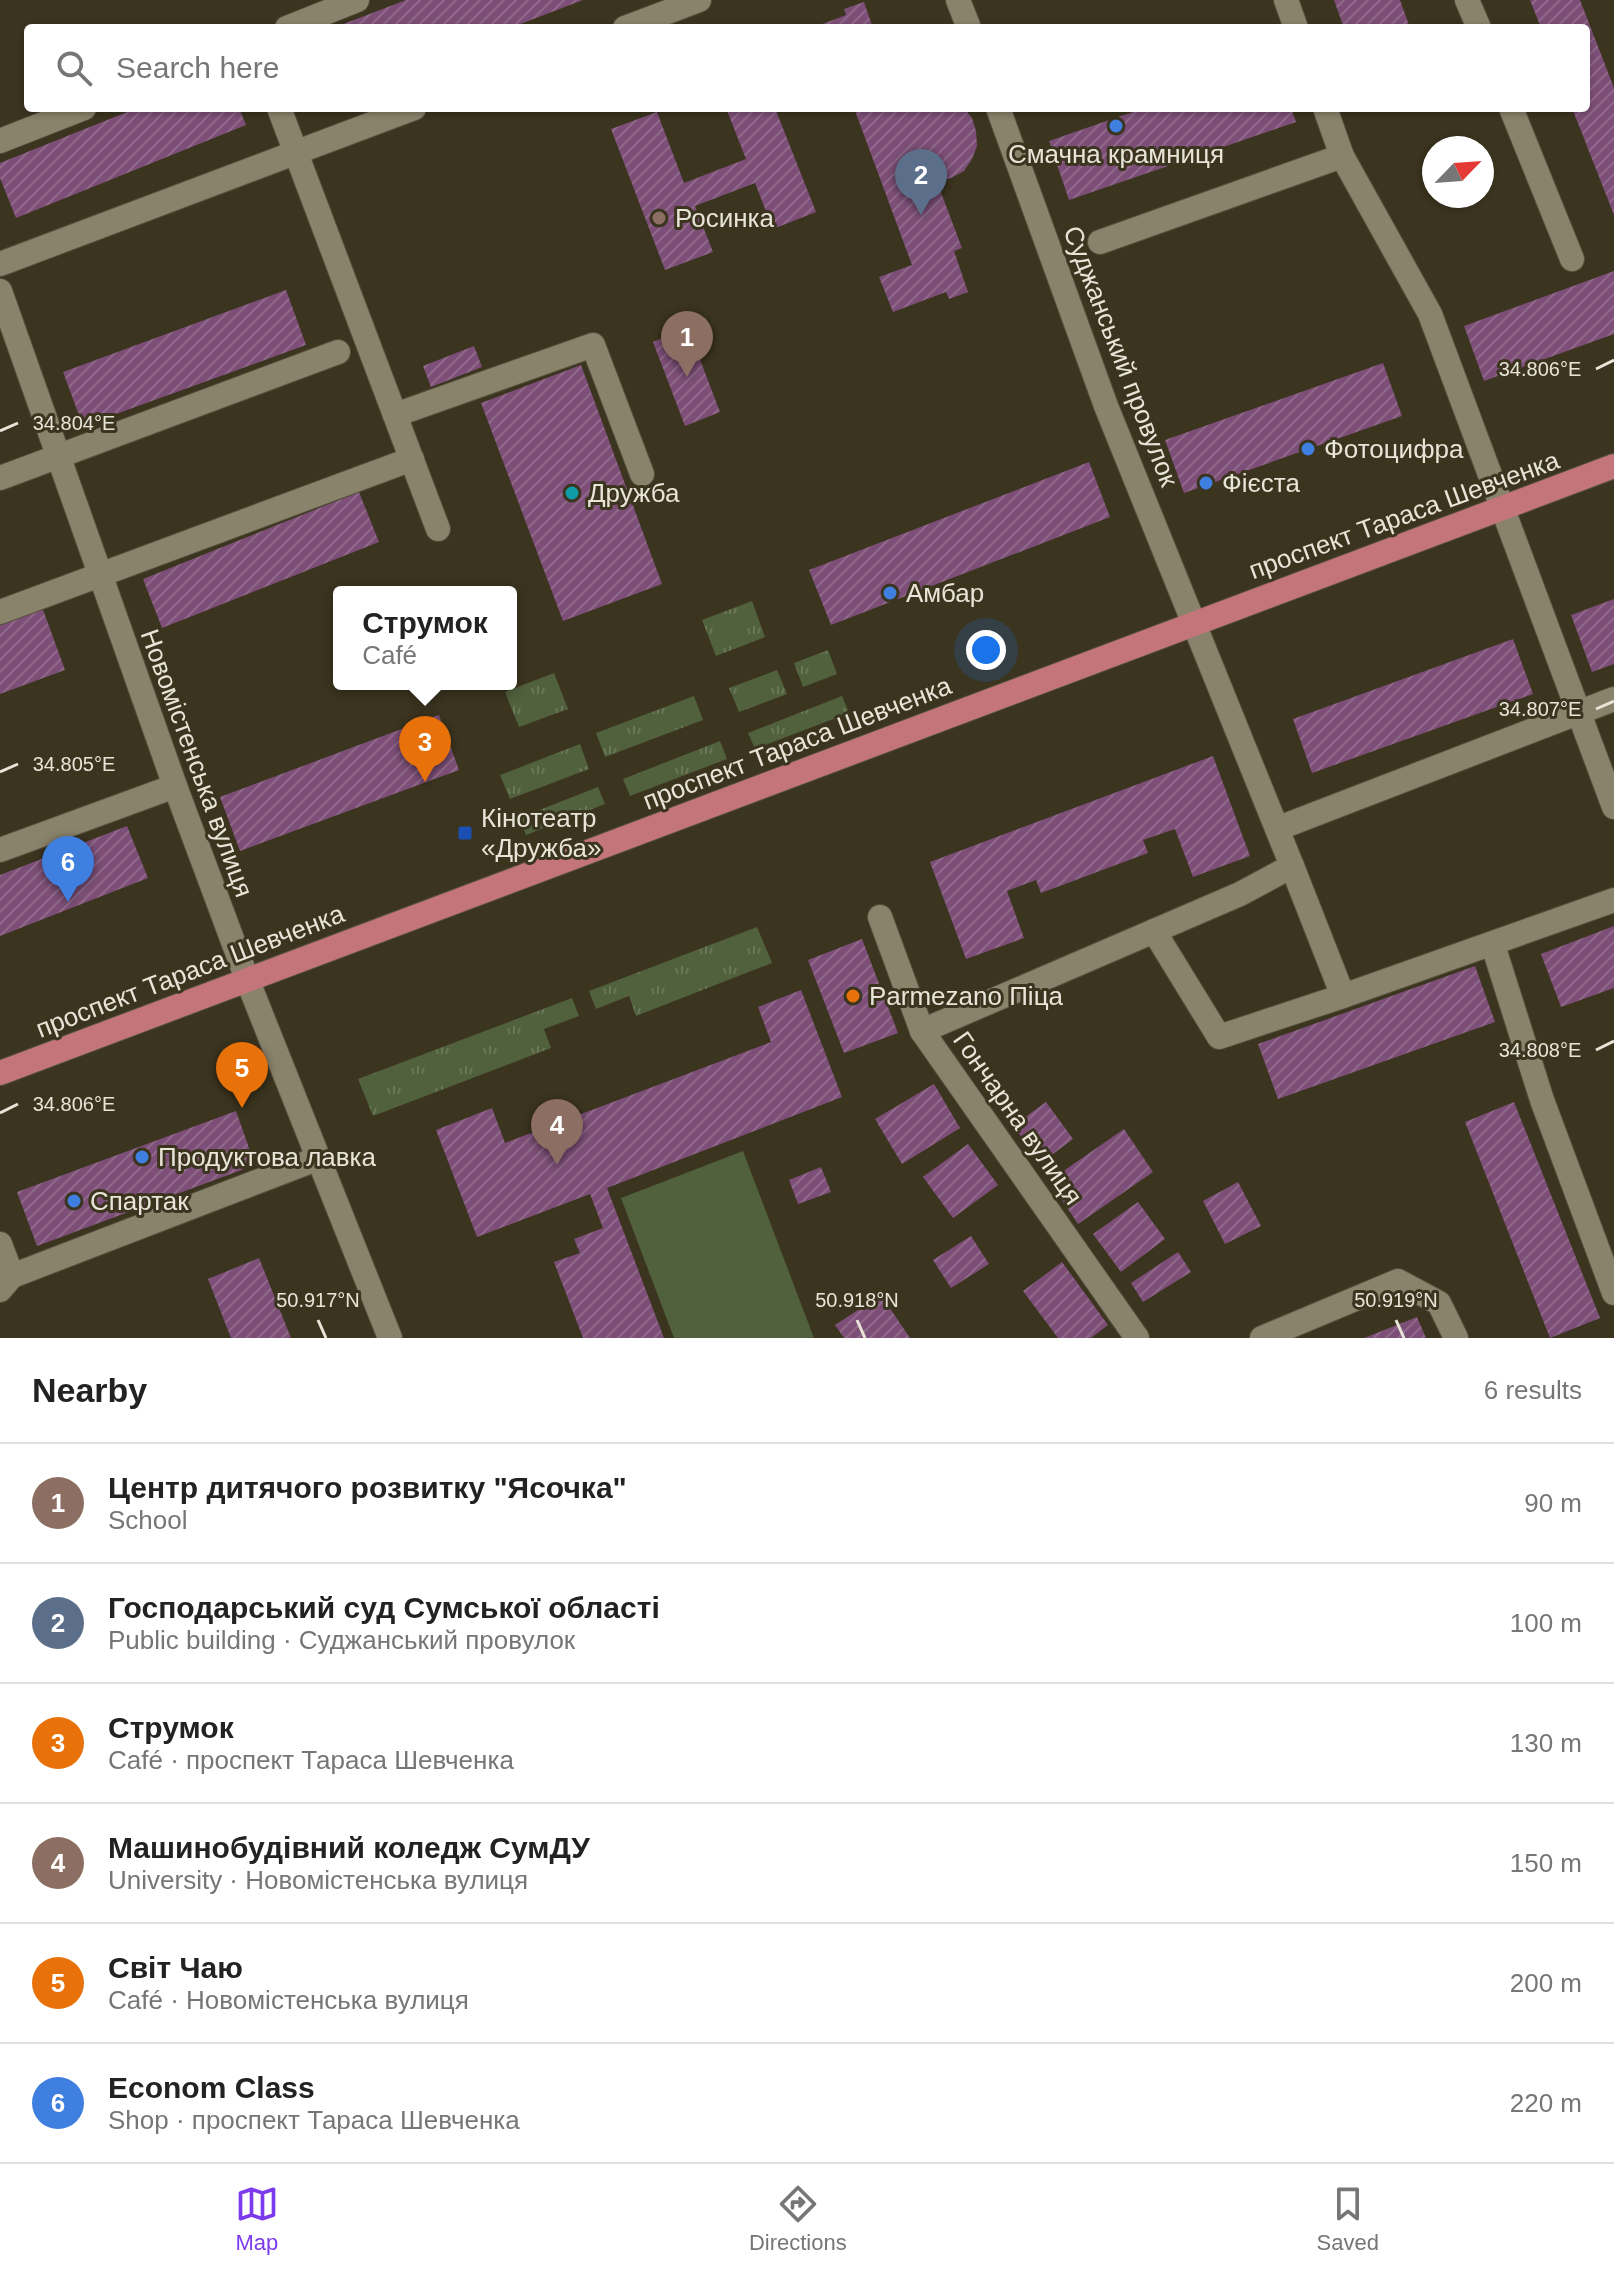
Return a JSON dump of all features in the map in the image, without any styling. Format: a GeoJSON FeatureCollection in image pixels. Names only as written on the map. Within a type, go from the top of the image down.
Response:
{"type":"FeatureCollection","features":[{"type":"Feature","properties":{"kind":"main road","name":"проспект Тараса Шевченка"},"geometry":{"type":"LineString","coordinates":[[0,1073],[1614,466]]}},
{"type":"Feature","properties":{"kind":"street"},"geometry":{"type":"LineString","coordinates":[[297,24],[357,0]]}},
{"type":"Feature","properties":{"kind":"street"},"geometry":{"type":"LineString","coordinates":[[636,24],[699,0]]}},
{"type":"Feature","properties":{"kind":"street"},"geometry":{"type":"LineString","coordinates":[[1286,0],[1295,24]]}},
{"type":"Feature","properties":{"kind":"street"},"geometry":{"type":"LineString","coordinates":[[1467,0],[1477,24]]}},
{"type":"Feature","properties":{"kind":"street"},"geometry":{"type":"LineString","coordinates":[[0,141],[74,112]]}},
{"type":"Feature","properties":{"kind":"street"},"geometry":{"type":"LineString","coordinates":[[281,112],[438,529]]}},
{"type":"Feature","properties":{"kind":"street"},"geometry":{"type":"LineString","coordinates":[[0,264],[403,112]]}},
{"type":"Feature","properties":{"kind":"street","name":"Суджанський провулок"},"geometry":{"type":"LineString","coordinates":[[999,112],[1106,406],[1279,828],[1343,996]]}},
{"type":"Feature","properties":{"kind":"street"},"geometry":{"type":"LineString","coordinates":[[1326,112],[1342,156],[1430,314],[1614,807]]}},
{"type":"Feature","properties":{"kind":"street"},"geometry":{"type":"LineString","coordinates":[[1513,112],[1572,259]]}},
{"type":"Feature","properties":{"kind":"street"},"geometry":{"type":"LineString","coordinates":[[1100,242],[1342,156]]}},
{"type":"Feature","properties":{"kind":"street","name":"Новомістенська вулиця"},"geometry":{"type":"LineString","coordinates":[[0,291],[175,786],[247,979],[390,1338]]}},
{"type":"Feature","properties":{"kind":"street"},"geometry":{"type":"LineString","coordinates":[[395,415],[593,345],[642,474]]}},
{"type":"Feature","properties":{"kind":"street"},"geometry":{"type":"LineString","coordinates":[[0,478],[338,352]]}},
{"type":"Feature","properties":{"kind":"street"},"geometry":{"type":"LineString","coordinates":[[0,612],[412,459]]}},
{"type":"Feature","properties":{"kind":"street"},"geometry":{"type":"LineString","coordinates":[[1279,828],[1614,699]]}},
{"type":"Feature","properties":{"kind":"street"},"geometry":{"type":"LineString","coordinates":[[0,850],[175,786]]}},
{"type":"Feature","properties":{"kind":"street"},"geometry":{"type":"LineString","coordinates":[[922,1031],[1240,894],[1292,866]]}},
{"type":"Feature","properties":{"kind":"street"},"geometry":{"type":"LineString","coordinates":[[1154,931],[1219,1037],[1493,945],[1614,900]]}},
{"type":"Feature","properties":{"kind":"street","name":"Гончарна вулиця"},"geometry":{"type":"LineString","coordinates":[[880,917],[922,1031],[1137,1338]]}},
{"type":"Feature","properties":{"kind":"street"},"geometry":{"type":"LineString","coordinates":[[1493,945],[1542,1100],[1614,1293]]}},
{"type":"Feature","properties":{"kind":"street"},"geometry":{"type":"LineString","coordinates":[[0,1244],[6,1283],[319,1158]]}},
{"type":"Feature","properties":{"kind":"street"},"geometry":{"type":"LineString","coordinates":[[1262,1338],[1398,1281],[1439,1303],[1456,1338]]}},
{"type":"Feature","properties":{"kind":"green space"},"geometry":{"type":"Polygon","coordinates":[[[752,601],[765,637],[716,656],[702,620],[752,601]]]}},
{"type":"Feature","properties":{"kind":"green space"},"geometry":{"type":"Polygon","coordinates":[[[828,650],[837,674],[803,687],[794,663],[828,650]]]}},
{"type":"Feature","properties":{"kind":"green space"},"geometry":{"type":"Polygon","coordinates":[[[777,670],[787,694],[739,712],[729,688],[777,670]]]}},
{"type":"Feature","properties":{"kind":"green space"},"geometry":{"type":"Polygon","coordinates":[[[554,673],[568,709],[519,727],[505,692],[517,690],[517,687],[554,673]]]}},
{"type":"Feature","properties":{"kind":"green space"},"geometry":{"type":"Polygon","coordinates":[[[694,696],[703,720],[605,757],[596,733],[694,696]]]}},
{"type":"Feature","properties":{"kind":"green space"},"geometry":{"type":"Polygon","coordinates":[[[842,696],[849,713],[755,749],[748,733],[842,696]]]}},
{"type":"Feature","properties":{"kind":"green space"},"geometry":{"type":"Polygon","coordinates":[[[720,741],[727,759],[630,796],[623,779],[720,741]]]}},
{"type":"Feature","properties":{"kind":"green space"},"geometry":{"type":"Polygon","coordinates":[[[580,744],[589,769],[510,799],[500,775],[580,744]]]}},
{"type":"Feature","properties":{"kind":"green space"},"geometry":{"type":"Polygon","coordinates":[[[598,787],[605,804],[526,835],[519,818],[598,787]]]}},
{"type":"Feature","properties":{"kind":"green space"},"geometry":{"type":"Polygon","coordinates":[[[757,927],[772,963],[636,1016],[629,996],[596,1009],[589,991],[757,927]]]}},
{"type":"Feature","properties":{"kind":"green space"},"geometry":{"type":"Polygon","coordinates":[[[572,998],[579,1016],[544,1029],[551,1048],[373,1116],[358,1079],[572,998]]]}},
{"type":"Feature","properties":{"kind":"green space"},"geometry":{"type":"Polygon","coordinates":[[[743,1151],[814,1338],[674,1338],[621,1198],[743,1151]]]}},
{"type":"Feature","properties":{"kind":"building"},"geometry":{"type":"Polygon","coordinates":[[[406,0],[583,0],[520,24],[343,24],[406,0]]]}},
{"type":"Feature","properties":{"kind":"building"},"geometry":{"type":"Polygon","coordinates":[[[1334,0],[1400,0],[1409,24],[1343,24],[1334,0]]]}},
{"type":"Feature","properties":{"kind":"building"},"geometry":{"type":"Polygon","coordinates":[[[1530,0],[1580,0],[1589,24],[1539,24],[1530,0]]]}},
{"type":"Feature","properties":{"kind":"building"},"geometry":{"type":"Polygon","coordinates":[[[864,2],[872,24],[822,24],[846,15],[844,9],[864,2]]]}},
{"type":"Feature","properties":{"kind":"building"},"geometry":{"type":"Polygon","coordinates":[[[1590,26],[1614,88],[1614,215],[1574,112],[1590,112],[1590,26]]]}},
{"type":"Feature","properties":{"kind":"building"},"geometry":{"type":"Polygon","coordinates":[[[127,112],[241,112],[246,125],[16,218],[0,178],[0,163],[127,112]]]}},
{"type":"Feature","properties":{"kind":"building"},"geometry":{"type":"Polygon","coordinates":[[[657,112],[684,183],[746,159],[728,112],[777,112],[816,212],[773,229],[755,183],[695,206],[713,252],[665,270],[611,129],[657,112]]]}},
{"type":"Feature","properties":{"kind":"building"},"geometry":{"type":"Polygon","coordinates":[[[855,112],[967,112],[972,118],[977,146],[972,159],[964,171],[937,182],[962,248],[954,251],[968,292],[949,299],[946,292],[893,312],[879,277],[912,265],[855,112]]]}},
{"type":"Feature","properties":{"kind":"building"},"geometry":{"type":"Polygon","coordinates":[[[1132,112],[1292,112],[1296,122],[1069,200],[1049,141],[1132,112]]]}},
{"type":"Feature","properties":{"kind":"building"},"geometry":{"type":"Polygon","coordinates":[[[1614,271],[1614,334],[1484,381],[1464,326],[1614,271]]]}},
{"type":"Feature","properties":{"kind":"building"},"geometry":{"type":"Polygon","coordinates":[[[286,290],[306,345],[83,426],[63,372],[286,290]]]}},
{"type":"Feature","properties":{"kind":"building"},"geometry":{"type":"Polygon","coordinates":[[[688,328],[720,412],[685,426],[653,342],[688,328]]]}},
{"type":"Feature","properties":{"kind":"building"},"geometry":{"type":"Polygon","coordinates":[[[474,346],[482,367],[431,387],[423,366],[474,346]]]}},
{"type":"Feature","properties":{"kind":"building"},"geometry":{"type":"Polygon","coordinates":[[[1383,363],[1402,416],[1184,493],[1165,440],[1383,363]]]}},
{"type":"Feature","properties":{"kind":"building","name":"Дружба"},"geometry":{"type":"Polygon","coordinates":[[[581,365],[662,584],[563,621],[481,403],[581,365]]]}},
{"type":"Feature","properties":{"kind":"building"},"geometry":{"type":"Polygon","coordinates":[[[1089,462],[1110,517],[831,625],[809,570],[1089,462]]]}},
{"type":"Feature","properties":{"kind":"building"},"geometry":{"type":"Polygon","coordinates":[[[359,492],[379,542],[162,628],[143,579],[359,492]]]}},
{"type":"Feature","properties":{"kind":"building"},"geometry":{"type":"Polygon","coordinates":[[[1614,599],[1614,664],[1592,672],[1571,615],[1614,599]]]}},
{"type":"Feature","properties":{"kind":"building"},"geometry":{"type":"Polygon","coordinates":[[[42,607],[65,670],[0,694],[0,622],[42,607]]]}},
{"type":"Feature","properties":{"kind":"building"},"geometry":{"type":"Polygon","coordinates":[[[1513,639],[1533,694],[1312,773],[1293,719],[1513,639]]]}},
{"type":"Feature","properties":{"kind":"building"},"geometry":{"type":"Polygon","coordinates":[[[439,715],[459,770],[240,851],[220,797],[439,715]]]}},
{"type":"Feature","properties":{"kind":"building"},"geometry":{"type":"Polygon","coordinates":[[[1213,756],[1250,856],[1193,877],[1175,829],[1143,840],[1148,853],[1041,893],[1036,880],[1007,891],[1024,938],[966,959],[930,862],[1213,756]]]}},
{"type":"Feature","properties":{"kind":"building"},"geometry":{"type":"Polygon","coordinates":[[[127,826],[148,878],[0,936],[0,875],[127,826]]]}},
{"type":"Feature","properties":{"kind":"building"},"geometry":{"type":"Polygon","coordinates":[[[1614,926],[1614,988],[1561,1007],[1541,954],[1614,926]]]}},
{"type":"Feature","properties":{"kind":"building","name":"Parmezano Піца"},"geometry":{"type":"Polygon","coordinates":[[[862,939],[898,1033],[844,1053],[808,960],[862,939]]]}},
{"type":"Feature","properties":{"kind":"building"},"geometry":{"type":"Polygon","coordinates":[[[1475,966],[1495,1022],[1278,1099],[1258,1044],[1475,966]]]}},
{"type":"Feature","properties":{"kind":"building"},"geometry":{"type":"Polygon","coordinates":[[[801,990],[842,1097],[607,1188],[664,1338],[583,1338],[554,1262],[580,1253],[574,1239],[603,1228],[590,1194],[477,1237],[436,1130],[492,1108],[505,1143],[771,1042],[758,1007],[801,990]]]}},
{"type":"Feature","properties":{"kind":"building"},"geometry":{"type":"Polygon","coordinates":[[[934,1084],[960,1128],[902,1164],[875,1119],[934,1084]]]}},
{"type":"Feature","properties":{"kind":"building"},"geometry":{"type":"Polygon","coordinates":[[[1046,1102],[1073,1139],[1041,1163],[1013,1126],[1046,1102]]]}},
{"type":"Feature","properties":{"kind":"building"},"geometry":{"type":"Polygon","coordinates":[[[1514,1102],[1600,1318],[1550,1338],[1465,1122],[1514,1102]]]}},
{"type":"Feature","properties":{"kind":"building"},"geometry":{"type":"Polygon","coordinates":[[[236,1111],[255,1165],[37,1246],[17,1192],[236,1111]]]}},
{"type":"Feature","properties":{"kind":"building"},"geometry":{"type":"Polygon","coordinates":[[[1124,1129],[1153,1172],[1078,1224],[1049,1181],[1124,1129]]]}},
{"type":"Feature","properties":{"kind":"building"},"geometry":{"type":"Polygon","coordinates":[[[968,1144],[998,1185],[953,1218],[923,1177],[968,1144]]]}},
{"type":"Feature","properties":{"kind":"building"},"geometry":{"type":"Polygon","coordinates":[[[821,1167],[831,1192],[798,1204],[789,1180],[821,1167]]]}},
{"type":"Feature","properties":{"kind":"building"},"geometry":{"type":"Polygon","coordinates":[[[1238,1182],[1261,1226],[1225,1244],[1203,1201],[1238,1182]]]}},
{"type":"Feature","properties":{"kind":"building"},"geometry":{"type":"Polygon","coordinates":[[[1138,1202],[1165,1239],[1121,1272],[1093,1234],[1138,1202]]]}},
{"type":"Feature","properties":{"kind":"building"},"geometry":{"type":"Polygon","coordinates":[[[971,1236],[989,1264],[951,1288],[933,1260],[971,1236]]]}},
{"type":"Feature","properties":{"kind":"building"},"geometry":{"type":"Polygon","coordinates":[[[1178,1252],[1191,1272],[1143,1302],[1131,1283],[1178,1252]]]}},
{"type":"Feature","properties":{"kind":"building"},"geometry":{"type":"Polygon","coordinates":[[[259,1258],[291,1338],[231,1338],[208,1279],[259,1258]]]}},
{"type":"Feature","properties":{"kind":"building"},"geometry":{"type":"Polygon","coordinates":[[[1062,1262],[1108,1325],[1091,1338],[1058,1338],[1023,1291],[1062,1262]]]}},
{"type":"Feature","properties":{"kind":"building"},"geometry":{"type":"Polygon","coordinates":[[[881,1295],[910,1338],[844,1338],[835,1325],[881,1295]]]}},
{"type":"Feature","properties":{"kind":"building"},"geometry":{"type":"Polygon","coordinates":[[[1417,1317],[1426,1338],[1364,1338],[1417,1317]]]}},
{"type":"Feature","properties":{"kind":"place","name":"Смачна крамниця"},"geometry":{"type":"Point","coordinates":[1116,126]}},
{"type":"Feature","properties":{"kind":"place","name":"Господарський суд Сумської області"},"geometry":{"type":"Point","coordinates":[921,215]}},
{"type":"Feature","properties":{"kind":"place","name":"Росинка"},"geometry":{"type":"Point","coordinates":[659,218]}},
{"type":"Feature","properties":{"kind":"place","name":"Центр дитячого розвитку \"Ясочка\""},"geometry":{"type":"Point","coordinates":[687,377]}},
{"type":"Feature","properties":{"kind":"place","name":"Фотоцифра"},"geometry":{"type":"Point","coordinates":[1308,449]}},
{"type":"Feature","properties":{"kind":"place","name":"Фієста"},"geometry":{"type":"Point","coordinates":[1206,483]}},
{"type":"Feature","properties":{"kind":"place","name":"Дружба"},"geometry":{"type":"Point","coordinates":[572,493]}},
{"type":"Feature","properties":{"kind":"place","name":"Амбар"},"geometry":{"type":"Point","coordinates":[890,593]}},
{"type":"Feature","properties":{"kind":"place","name":"Струмок"},"geometry":{"type":"Point","coordinates":[425,782]}},
{"type":"Feature","properties":{"kind":"place","name":"Кінотеатр «Дружба»"},"geometry":{"type":"Point","coordinates":[465,833]}},
{"type":"Feature","properties":{"kind":"place","name":"Econom Class"},"geometry":{"type":"Point","coordinates":[68,902]}},
{"type":"Feature","properties":{"kind":"place","name":"Parmezano Піца"},"geometry":{"type":"Point","coordinates":[853,996]}},
{"type":"Feature","properties":{"kind":"place","name":"Світ Чаю"},"geometry":{"type":"Point","coordinates":[242,1108]}},
{"type":"Feature","properties":{"kind":"place","name":"Продуктова лавка"},"geometry":{"type":"Point","coordinates":[142,1157]}},
{"type":"Feature","properties":{"kind":"place","name":"Машинобудівний коледж СумДУ"},"geometry":{"type":"Point","coordinates":[557,1165]}},
{"type":"Feature","properties":{"kind":"place","name":"Спартак"},"geometry":{"type":"Point","coordinates":[74,1201]}}]}
